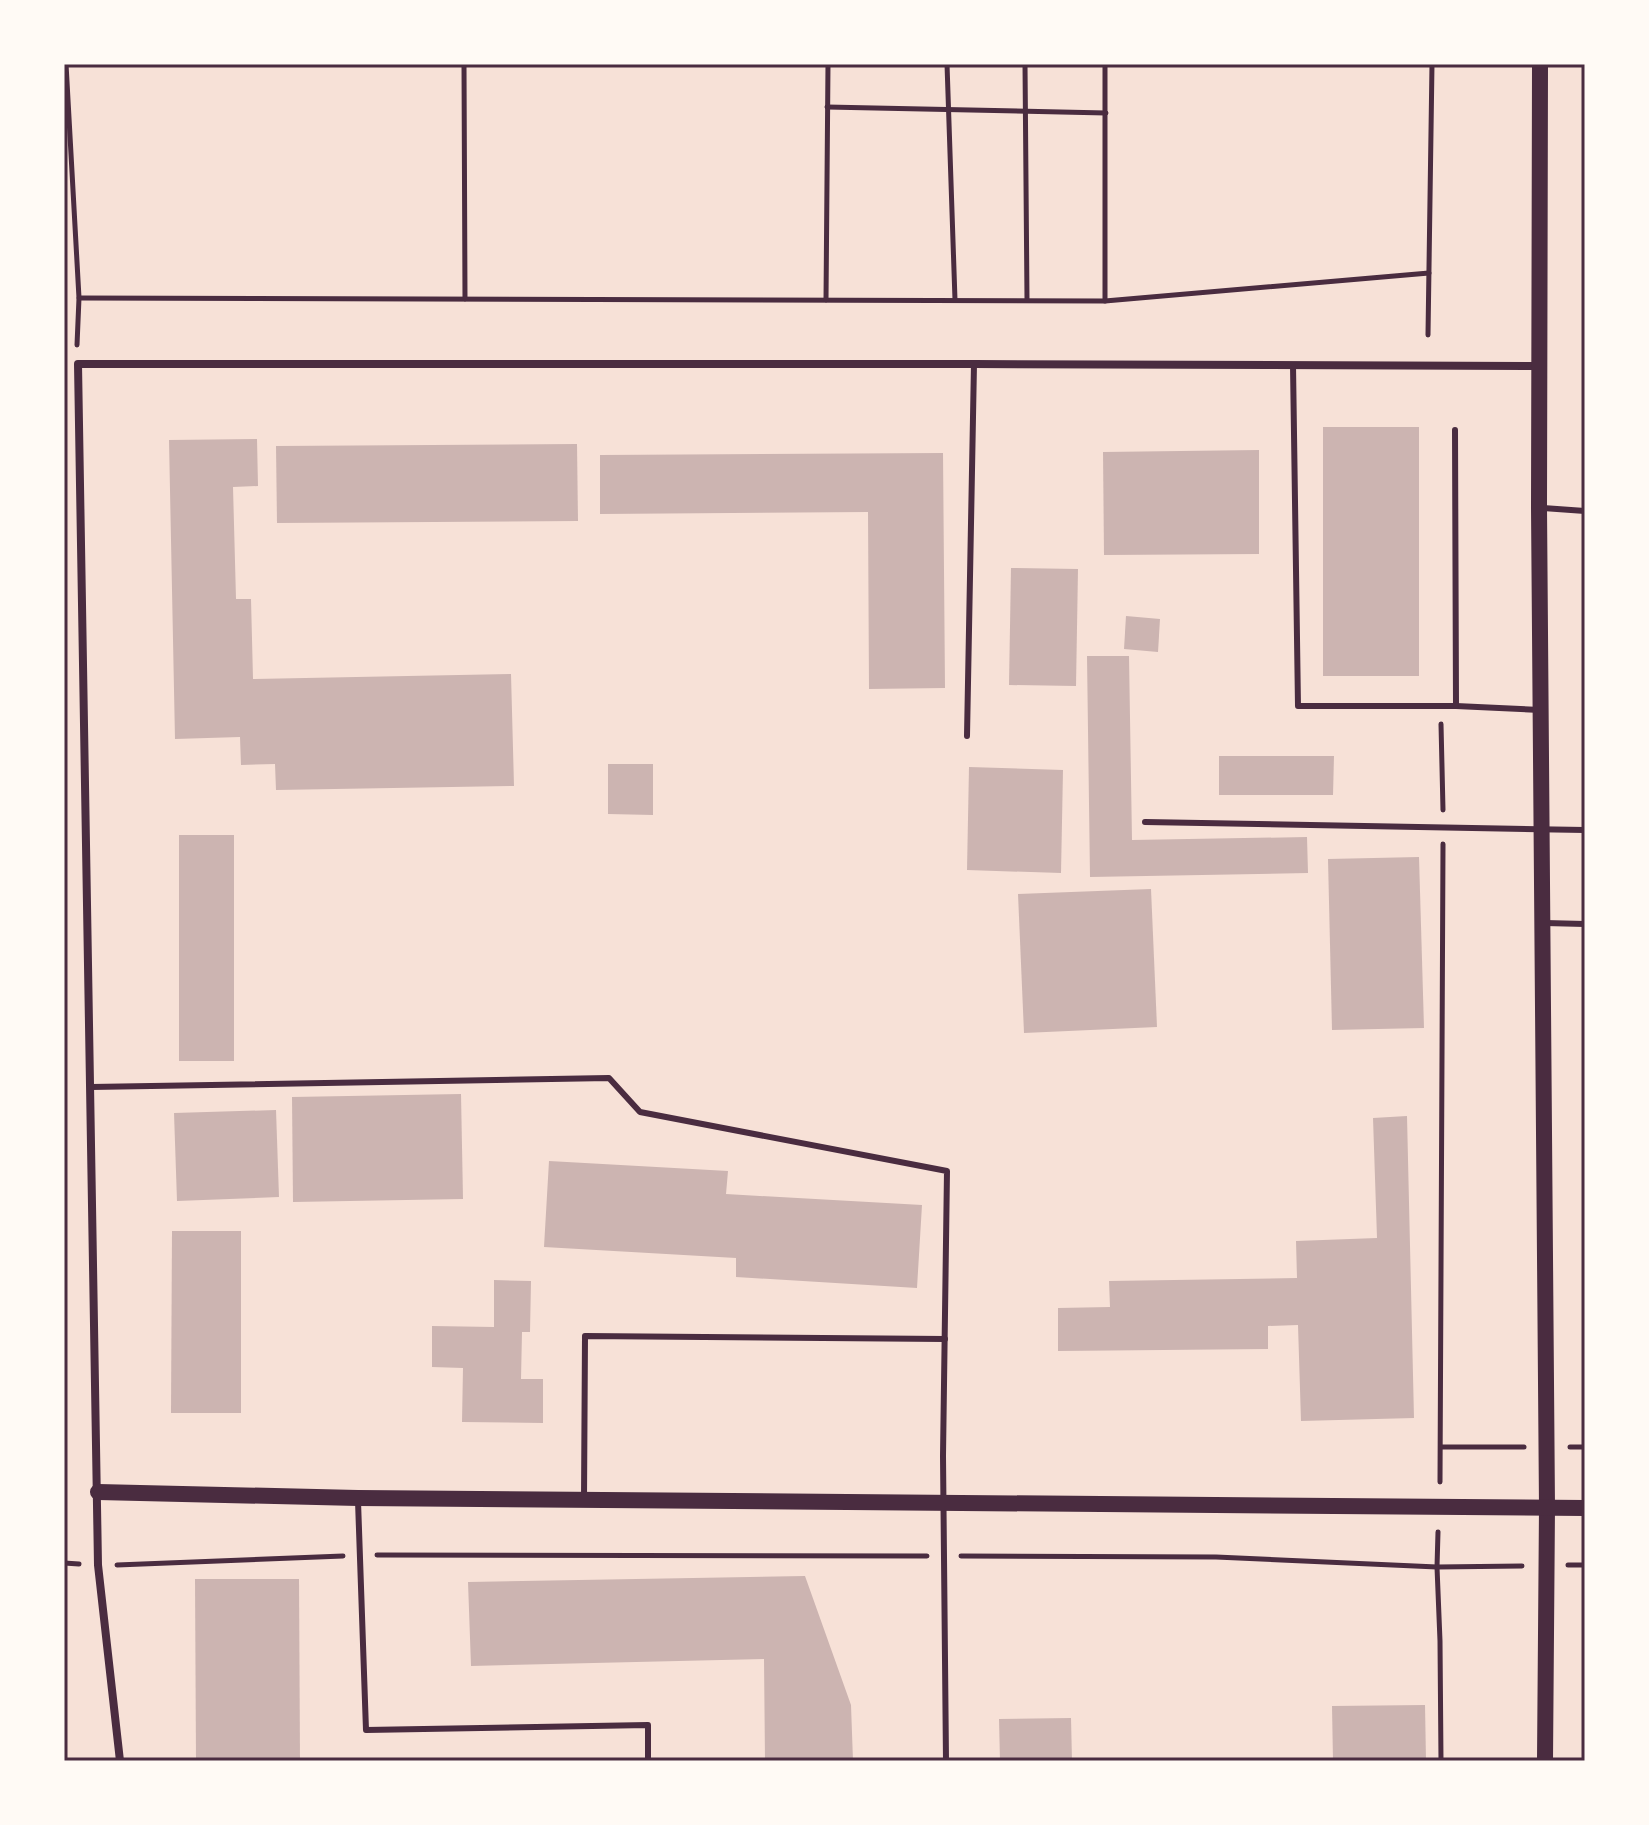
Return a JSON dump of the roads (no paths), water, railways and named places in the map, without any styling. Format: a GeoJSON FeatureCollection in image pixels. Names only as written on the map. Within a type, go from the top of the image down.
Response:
{"type":"FeatureCollection","features":[{"type":"Feature","properties":{"kind":"main road"},"geometry":{"type":"LineString","coordinates":[[1540,64],[1539,508],[1547,1507],[1545,1761]]}},
{"type":"Feature","properties":{"kind":"main road"},"geometry":{"type":"LineString","coordinates":[[98,1492],[358,1498],[1585,1508]]}},
{"type":"Feature","properties":{"kind":"street"},"geometry":{"type":"LineString","coordinates":[[120,1761],[98,1565],[78,364],[1539,366]]}},
{"type":"Feature","properties":{"kind":"lane"},"geometry":{"type":"LineString","coordinates":[[967,736],[974,364]]}},
{"type":"Feature","properties":{"kind":"lane"},"geometry":{"type":"LineString","coordinates":[[1293,365],[1298,706],[1456,706],[1540,710]]}},
{"type":"Feature","properties":{"kind":"lane"},"geometry":{"type":"LineString","coordinates":[[1455,430],[1456,706]]}},
{"type":"Feature","properties":{"kind":"lane"},"geometry":{"type":"LineString","coordinates":[[1539,508],[1585,511]]}},
{"type":"Feature","properties":{"kind":"lane"},"geometry":{"type":"LineString","coordinates":[[1145,822],[1585,830]]}},
{"type":"Feature","properties":{"kind":"lane"},"geometry":{"type":"LineString","coordinates":[[1542,923],[1585,924]]}},
{"type":"Feature","properties":{"kind":"lane"},"geometry":{"type":"LineString","coordinates":[[91,1087],[609,1078],[640,1112],[947,1171],[944,1501],[946,1761]]}},
{"type":"Feature","properties":{"kind":"lane"},"geometry":{"type":"LineString","coordinates":[[584,1499],[585,1336],[945,1339]]}},
{"type":"Feature","properties":{"kind":"lane"},"geometry":{"type":"LineString","coordinates":[[358,1498],[366,1730],[648,1725],[648,1761]]}}]}
